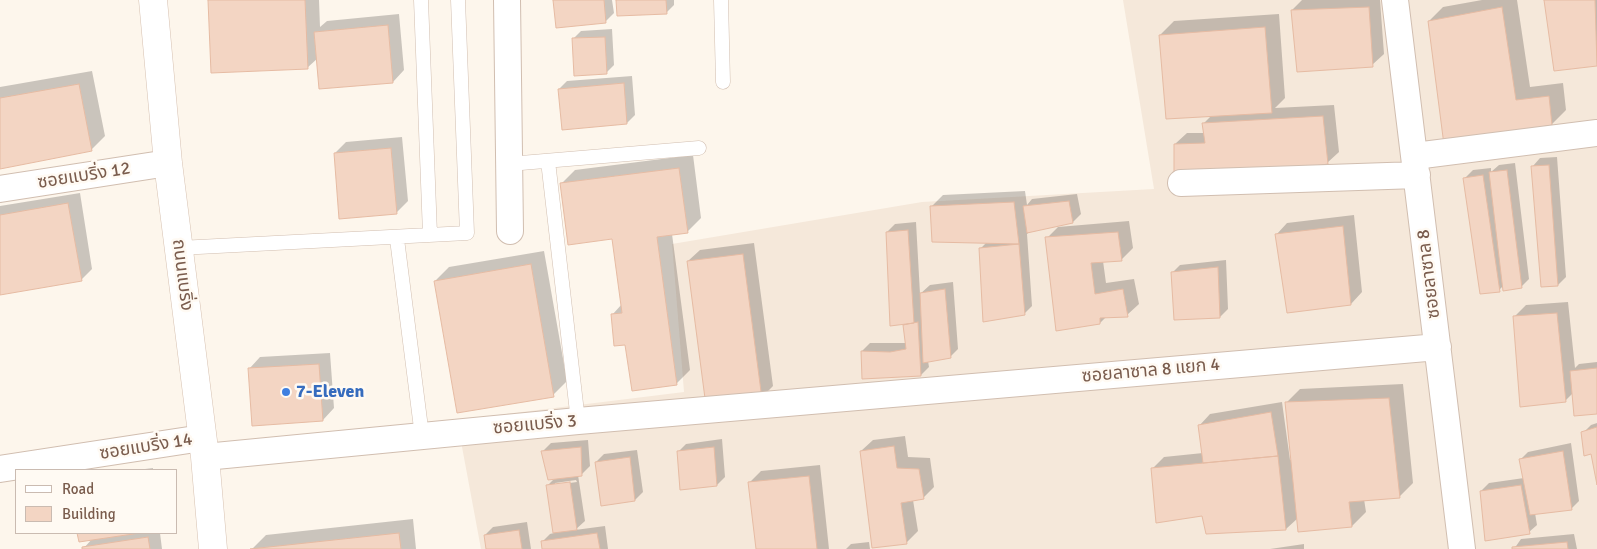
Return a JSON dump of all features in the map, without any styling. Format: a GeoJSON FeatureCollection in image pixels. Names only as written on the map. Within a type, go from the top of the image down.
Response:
{"type":"FeatureCollection","features":[{"type":"Feature","properties":{"kind":"main road","name":"ถนนแบริ่ง"},"geometry":{"type":"LineString","coordinates":[[152,0],[168,163],[204,448],[213,549]]}},
{"type":"Feature","properties":{"kind":"street"},"geometry":{"type":"LineString","coordinates":[[507,0],[510,231]]}},
{"type":"Feature","properties":{"kind":"street","name":"ซอยลาซาล 8"},"geometry":{"type":"LineString","coordinates":[[1395,0],[1462,549]]}},
{"type":"Feature","properties":{"kind":"street"},"geometry":{"type":"LineString","coordinates":[[1181,183],[1416,166],[1597,134]]}},
{"type":"Feature","properties":{"kind":"street","name":"ซอยแบริ่ง 12"},"geometry":{"type":"LineString","coordinates":[[0,190],[168,163]]}},
{"type":"Feature","properties":{"kind":"street","name":"ซอยลาซาล 8 แยก 4"},"geometry":{"type":"LineString","coordinates":[[865,396],[1438,347]]}},
{"type":"Feature","properties":{"kind":"street","name":"ซอยแบริ่ง 3"},"geometry":{"type":"LineString","coordinates":[[204,448],[422,436],[865,396]]}},
{"type":"Feature","properties":{"kind":"street","name":"ซอยแบริ่ง 14"},"geometry":{"type":"LineString","coordinates":[[0,469],[204,448]]}},
{"type":"Feature","properties":{"kind":"lane"},"geometry":{"type":"LineString","coordinates":[[421,0],[430,234]]}},
{"type":"Feature","properties":{"kind":"lane"},"geometry":{"type":"LineString","coordinates":[[179,248],[467,233],[458,0]]}},
{"type":"Feature","properties":{"kind":"lane"},"geometry":{"type":"LineString","coordinates":[[721,0],[723,82]]}},
{"type":"Feature","properties":{"kind":"lane"},"geometry":{"type":"LineString","coordinates":[[509,164],[698,148]]}},
{"type":"Feature","properties":{"kind":"lane"},"geometry":{"type":"LineString","coordinates":[[548,161],[578,421]]}},
{"type":"Feature","properties":{"kind":"lane"},"geometry":{"type":"LineString","coordinates":[[397,238],[422,436]]}},
{"type":"Feature","properties":{"kind":"shaded area"},"geometry":{"type":"Polygon","coordinates":[[[1123,0],[1597,0],[1597,549],[481,549],[457,420],[684,392],[672,244],[922,202],[1154,189],[1123,0]]]}},
{"type":"Feature","properties":{"kind":"building"},"geometry":{"type":"Polygon","coordinates":[[[208,0],[305,0],[308,69],[211,73],[208,0]]]}},
{"type":"Feature","properties":{"kind":"building"},"geometry":{"type":"Polygon","coordinates":[[[553,0],[604,0],[606,23],[556,28],[553,0]]]}},
{"type":"Feature","properties":{"kind":"building"},"geometry":{"type":"Polygon","coordinates":[[[616,0],[666,0],[667,14],[617,16],[616,0]]]}},
{"type":"Feature","properties":{"kind":"building"},"geometry":{"type":"Polygon","coordinates":[[[1544,0],[1595,0],[1597,66],[1554,71],[1544,0]]]}},
{"type":"Feature","properties":{"kind":"building"},"geometry":{"type":"Polygon","coordinates":[[[1369,7],[1373,67],[1297,72],[1291,10],[1369,7]]]}},
{"type":"Feature","properties":{"kind":"building"},"geometry":{"type":"Polygon","coordinates":[[[1502,7],[1516,100],[1549,96],[1552,125],[1444,145],[1428,21],[1502,7]]]}},
{"type":"Feature","properties":{"kind":"building"},"geometry":{"type":"Polygon","coordinates":[[[388,25],[393,83],[319,89],[314,32],[388,25]]]}},
{"type":"Feature","properties":{"kind":"building"},"geometry":{"type":"Polygon","coordinates":[[[1265,27],[1272,113],[1166,119],[1159,35],[1265,27]]]}},
{"type":"Feature","properties":{"kind":"building"},"geometry":{"type":"Polygon","coordinates":[[[605,37],[607,74],[574,76],[572,38],[605,37]]]}},
{"type":"Feature","properties":{"kind":"building"},"geometry":{"type":"Polygon","coordinates":[[[624,83],[627,124],[562,130],[558,89],[624,83]]]}},
{"type":"Feature","properties":{"kind":"building"},"geometry":{"type":"Polygon","coordinates":[[[79,84],[92,151],[0,169],[0,98],[79,84]]]}},
{"type":"Feature","properties":{"kind":"building"},"geometry":{"type":"Polygon","coordinates":[[[1323,116],[1328,164],[1295,169],[1174,174],[1174,144],[1205,143],[1202,123],[1323,116]]]}},
{"type":"Feature","properties":{"kind":"building"},"geometry":{"type":"Polygon","coordinates":[[[391,148],[397,214],[339,219],[334,153],[391,148]]]}},
{"type":"Feature","properties":{"kind":"building"},"geometry":{"type":"Polygon","coordinates":[[[1549,165],[1558,286],[1541,287],[1531,166],[1549,165]]]}},
{"type":"Feature","properties":{"kind":"building"},"geometry":{"type":"Polygon","coordinates":[[[679,168],[688,233],[657,237],[677,385],[632,391],[625,345],[614,346],[611,314],[622,313],[612,239],[568,245],[560,183],[679,168]]]}},
{"type":"Feature","properties":{"kind":"building"},"geometry":{"type":"Polygon","coordinates":[[[1507,170],[1522,288],[1503,291],[1489,172],[1507,170]]]}},
{"type":"Feature","properties":{"kind":"building"},"geometry":{"type":"Polygon","coordinates":[[[1483,175],[1500,292],[1480,294],[1463,178],[1483,175]]]}},
{"type":"Feature","properties":{"kind":"building"},"geometry":{"type":"Polygon","coordinates":[[[1069,201],[1073,223],[1027,233],[1023,206],[1069,201]]]}},
{"type":"Feature","properties":{"kind":"building"},"geometry":{"type":"Polygon","coordinates":[[[1014,202],[1019,244],[932,242],[930,206],[1014,202]]]}},
{"type":"Feature","properties":{"kind":"building"},"geometry":{"type":"Polygon","coordinates":[[[68,203],[82,281],[0,295],[0,215],[68,203]]]}},
{"type":"Feature","properties":{"kind":"building"},"geometry":{"type":"Polygon","coordinates":[[[1343,226],[1351,305],[1287,313],[1275,234],[1343,226]]]}},
{"type":"Feature","properties":{"kind":"building"},"geometry":{"type":"Polygon","coordinates":[[[908,230],[914,323],[890,326],[886,232],[908,230]]]}},
{"type":"Feature","properties":{"kind":"building"},"geometry":{"type":"Polygon","coordinates":[[[1118,232],[1122,261],[1091,263],[1095,294],[1123,289],[1128,317],[1100,318],[1100,324],[1056,331],[1045,237],[1118,232]]]}},
{"type":"Feature","properties":{"kind":"building"},"geometry":{"type":"Polygon","coordinates":[[[1019,244],[1025,315],[983,322],[979,248],[1019,244]]]}},
{"type":"Feature","properties":{"kind":"building"},"geometry":{"type":"Polygon","coordinates":[[[743,254],[762,399],[706,406],[687,261],[743,254]]]}},
{"type":"Feature","properties":{"kind":"building"},"geometry":{"type":"Polygon","coordinates":[[[531,264],[554,397],[457,413],[434,281],[531,264]]]}},
{"type":"Feature","properties":{"kind":"building"},"geometry":{"type":"Polygon","coordinates":[[[1218,267],[1220,318],[1174,320],[1171,272],[1218,267]]]}},
{"type":"Feature","properties":{"kind":"building"},"geometry":{"type":"Polygon","coordinates":[[[945,289],[951,358],[923,363],[920,293],[945,289]]]}},
{"type":"Feature","properties":{"kind":"building"},"geometry":{"type":"Polygon","coordinates":[[[1557,313],[1566,402],[1520,407],[1513,316],[1557,313]]]}},
{"type":"Feature","properties":{"kind":"building"},"geometry":{"type":"Polygon","coordinates":[[[918,322],[921,376],[862,379],[861,351],[890,352],[906,349],[903,325],[918,322]]]}},
{"type":"Feature","properties":{"kind":"building"},"geometry":{"type":"Polygon","coordinates":[[[319,364],[323,421],[252,426],[248,368],[319,364]]]}},
{"type":"Feature","properties":{"kind":"building"},"geometry":{"type":"Polygon","coordinates":[[[1597,368],[1597,414],[1574,416],[1570,371],[1597,368]]]}},
{"type":"Feature","properties":{"kind":"building"},"geometry":{"type":"Polygon","coordinates":[[[1389,398],[1400,498],[1349,502],[1352,527],[1298,532],[1285,402],[1389,398]]]}},
{"type":"Feature","properties":{"kind":"building"},"geometry":{"type":"Polygon","coordinates":[[[1271,412],[1278,456],[1203,463],[1198,425],[1271,412]]]}},
{"type":"Feature","properties":{"kind":"building"},"geometry":{"type":"Polygon","coordinates":[[[1597,427],[1597,485],[1591,454],[1584,456],[1581,432],[1597,427]]]}},
{"type":"Feature","properties":{"kind":"building"},"geometry":{"type":"Polygon","coordinates":[[[894,446],[897,468],[919,469],[924,499],[901,503],[907,544],[872,548],[860,451],[894,446]]]}},
{"type":"Feature","properties":{"kind":"building"},"geometry":{"type":"Polygon","coordinates":[[[581,447],[582,476],[548,480],[541,451],[581,447]]]}},
{"type":"Feature","properties":{"kind":"building"},"geometry":{"type":"Polygon","coordinates":[[[714,447],[717,486],[680,490],[677,451],[714,447]]]}},
{"type":"Feature","properties":{"kind":"building"},"geometry":{"type":"Polygon","coordinates":[[[1563,451],[1572,510],[1530,515],[1519,459],[1563,451]]]}},
{"type":"Feature","properties":{"kind":"building"},"geometry":{"type":"Polygon","coordinates":[[[1278,456],[1286,530],[1206,534],[1202,516],[1156,523],[1151,468],[1278,456]]]}},
{"type":"Feature","properties":{"kind":"building"},"geometry":{"type":"Polygon","coordinates":[[[630,457],[635,501],[601,506],[595,462],[630,457]]]}},
{"type":"Feature","properties":{"kind":"building"},"geometry":{"type":"Polygon","coordinates":[[[809,476],[817,549],[756,549],[748,482],[809,476]]]}},
{"type":"Feature","properties":{"kind":"building"},"geometry":{"type":"Polygon","coordinates":[[[570,482],[577,530],[553,533],[546,485],[570,482]]]}},
{"type":"Feature","properties":{"kind":"building"},"geometry":{"type":"Polygon","coordinates":[[[1521,485],[1530,534],[1485,541],[1480,491],[1521,485]]]}},
{"type":"Feature","properties":{"kind":"building"},"geometry":{"type":"Polygon","coordinates":[[[519,530],[522,549],[486,549],[484,535],[519,530]]]}},
{"type":"Feature","properties":{"kind":"building"},"geometry":{"type":"Polygon","coordinates":[[[399,533],[401,549],[250,549],[399,533]]]}},
{"type":"Feature","properties":{"kind":"building"},"geometry":{"type":"Polygon","coordinates":[[[597,533],[600,549],[542,549],[541,541],[597,533]]]}},
{"type":"Feature","properties":{"kind":"building"},"geometry":{"type":"Polygon","coordinates":[[[77,534],[133,534],[79,542],[77,534]]]}},
{"type":"Feature","properties":{"kind":"building"},"geometry":{"type":"Polygon","coordinates":[[[148,537],[150,549],[82,549],[82,547],[148,537]]]}},
{"type":"Feature","properties":{"kind":"building"},"geometry":{"type":"Polygon","coordinates":[[[1567,542],[1568,549],[1512,549],[1512,547],[1567,542]]]}},
{"type":"Feature","properties":{"kind":"place","name":"7-Eleven"},"geometry":{"type":"Point","coordinates":[286,392]}}]}
